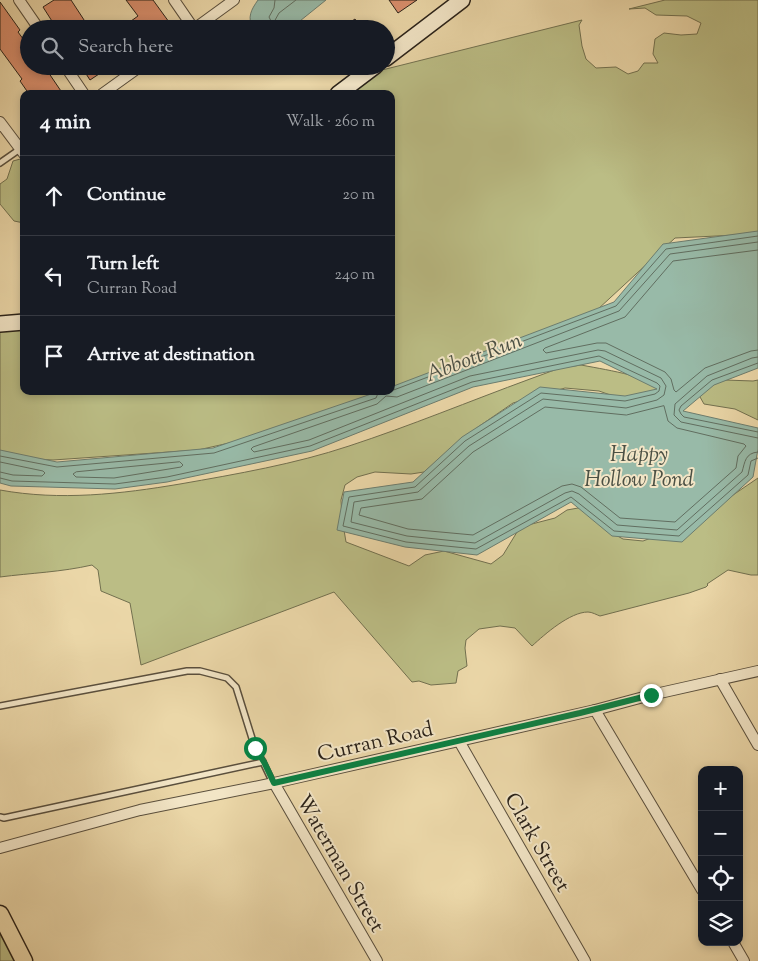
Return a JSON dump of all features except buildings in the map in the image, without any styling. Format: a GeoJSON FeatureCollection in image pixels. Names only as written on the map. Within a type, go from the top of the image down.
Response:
{"type":"FeatureCollection","features":[{"type":"Feature","properties":{"kind":"main road"},"geometry":{"type":"LineString","coordinates":[[0,914],[24,961]]}},
{"type":"Feature","properties":{"kind":"street"},"geometry":{"type":"LineString","coordinates":[[19,0],[33,20]]}},
{"type":"Feature","properties":{"kind":"street"},"geometry":{"type":"LineString","coordinates":[[174,0],[188,20]]}},
{"type":"Feature","properties":{"kind":"street"},"geometry":{"type":"LineString","coordinates":[[206,20],[234,0]]}},
{"type":"Feature","properties":{"kind":"street"},"geometry":{"type":"LineString","coordinates":[[395,51],[462,0]]}},
{"type":"Feature","properties":{"kind":"street"},"geometry":{"type":"LineString","coordinates":[[71,75],[81,90]]}},
{"type":"Feature","properties":{"kind":"street"},"geometry":{"type":"LineString","coordinates":[[108,90],[128,75]]}},
{"type":"Feature","properties":{"kind":"street"},"geometry":{"type":"LineString","coordinates":[[344,90],[365,75]]}},
{"type":"Feature","properties":{"kind":"street"},"geometry":{"type":"LineString","coordinates":[[0,122],[20,148]]}},
{"type":"Feature","properties":{"kind":"street"},"geometry":{"type":"LineString","coordinates":[[0,324],[20,322]]}},
{"type":"Feature","properties":{"kind":"street","name":"Curran Road"},"geometry":{"type":"LineString","coordinates":[[0,848],[140,810],[274,783],[758,671]]}},
{"type":"Feature","properties":{"kind":"street"},"geometry":{"type":"LineString","coordinates":[[720,679],[758,745]]}},
{"type":"Feature","properties":{"kind":"street"},"geometry":{"type":"LineString","coordinates":[[595,710],[698,883]]}},
{"type":"Feature","properties":{"kind":"street","name":"Clark Street"},"geometry":{"type":"LineString","coordinates":[[459,741],[586,961]]}},
{"type":"Feature","properties":{"kind":"street","name":"Waterman Street"},"geometry":{"type":"LineString","coordinates":[[274,783],[376,961]]}},
{"type":"Feature","properties":{"kind":"street"},"geometry":{"type":"LineString","coordinates":[[735,946],[744,961]]}},
{"type":"Feature","properties":{"kind":"lane"},"geometry":{"type":"LineString","coordinates":[[0,163],[20,152]]}},
{"type":"Feature","properties":{"kind":"lane"},"geometry":{"type":"LineString","coordinates":[[0,706],[187,670],[200,671],[228,678],[236,687],[255,748],[274,783]]}},
{"type":"Feature","properties":{"kind":"lane"},"geometry":{"type":"LineString","coordinates":[[0,817],[4,818],[264,762]]}},
{"type":"Feature","properties":{"kind":"green space"},"geometry":{"type":"Polygon","coordinates":[[[665,0],[758,0],[758,234],[675,238],[597,310],[567,329],[395,390],[395,90],[344,90],[365,75],[395,75],[395,67],[582,20],[579,25],[586,59],[596,68],[616,67],[628,74],[638,71],[644,63],[658,63],[653,54],[655,39],[664,33],[697,34],[701,23],[687,16],[656,15],[645,8],[629,9],[665,0]]]}},
{"type":"Feature","properties":{"kind":"green space"},"geometry":{"type":"Polygon","coordinates":[[[20,159],[20,222],[14,221],[0,204],[0,184],[7,179],[13,161],[20,159]]]}},
{"type":"Feature","properties":{"kind":"green space"},"geometry":{"type":"Polygon","coordinates":[[[20,322],[20,395],[382,395],[278,432],[198,450],[53,460],[0,457],[0,324],[20,322]]]}},
{"type":"Feature","properties":{"kind":"green space"},"geometry":{"type":"Polygon","coordinates":[[[581,365],[642,378],[675,394],[616,397],[599,391],[565,388],[513,403],[478,427],[424,472],[411,474],[375,472],[357,477],[345,485],[341,500],[346,542],[409,566],[425,555],[444,551],[491,564],[503,555],[517,532],[528,525],[555,518],[567,510],[578,508],[593,513],[612,533],[623,539],[643,541],[670,531],[733,495],[758,478],[758,575],[728,570],[707,584],[706,587],[689,593],[600,616],[590,612],[581,613],[558,624],[532,646],[515,628],[500,626],[479,629],[466,640],[467,666],[458,671],[456,683],[431,685],[419,681],[412,682],[334,592],[141,665],[130,603],[101,591],[98,570],[92,565],[58,571],[0,577],[0,490],[45,495],[90,495],[135,491],[266,468],[349,446],[560,368],[581,365]]]}},
{"type":"Feature","properties":{"kind":"green space"},"geometry":{"type":"Polygon","coordinates":[[[725,380],[758,380],[758,420],[735,409],[704,404],[700,397],[701,388],[725,380]]]}},
{"type":"Feature","properties":{"kind":"green space"},"geometry":{"type":"Polygon","coordinates":[[[0,905],[28,961],[0,961],[0,905]]]}},
{"type":"Feature","properties":{"kind":"water"},"geometry":{"type":"Polygon","coordinates":[[[258,0],[326,0],[301,20],[250,20],[253,7],[258,0]]]}},
{"type":"Feature","properties":{"kind":"water","name":"Happy Hollow Pond"},"geometry":{"type":"Polygon","coordinates":[[[758,231],[758,368],[714,385],[683,411],[758,428],[758,449],[753,477],[682,542],[612,536],[571,502],[477,555],[405,547],[337,530],[344,492],[413,482],[462,437],[540,387],[625,396],[657,389],[600,361],[473,387],[312,451],[167,482],[115,489],[11,486],[0,483],[0,450],[57,462],[213,448],[368,395],[395,395],[395,385],[614,302],[663,244],[758,231]]]}},
{"type":"Feature","properties":{"kind":"route"},"geometry":{"type":"LineString","coordinates":[[255,748],[274,783],[595,710],[651,695]]}},
{"type":"Feature","properties":{"kind":"water label","name":"Abbott Run"},"geometry":{"type":"Point","coordinates":[473,356]}}]}
